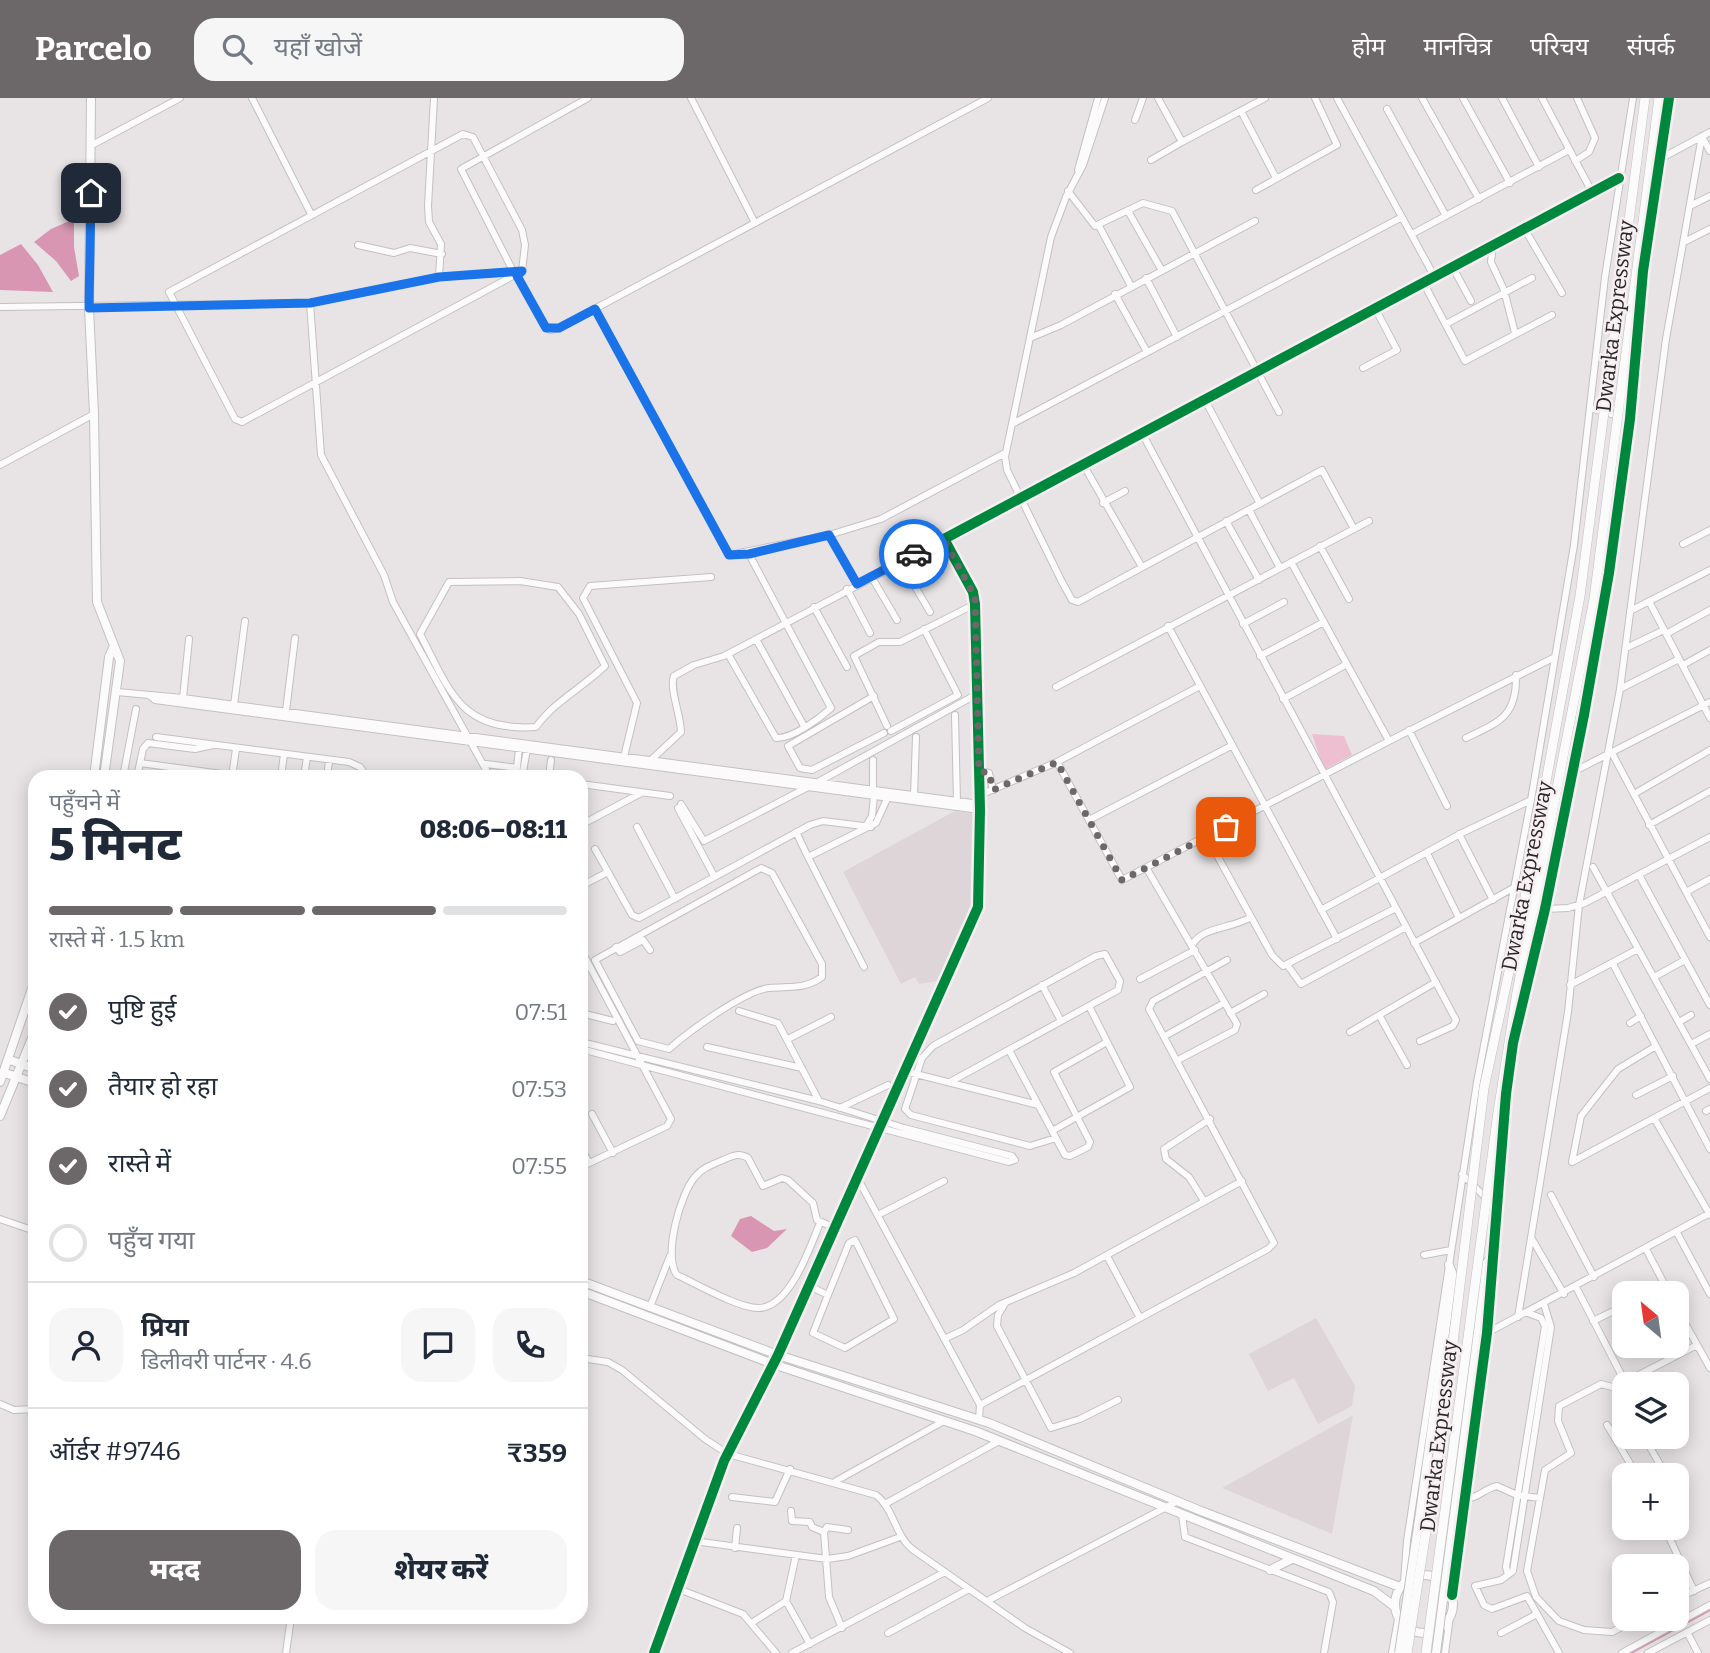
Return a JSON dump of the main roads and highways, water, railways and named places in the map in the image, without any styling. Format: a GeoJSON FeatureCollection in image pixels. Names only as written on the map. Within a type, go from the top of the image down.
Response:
{"type":"FeatureCollection","features":[{"type":"Feature","properties":{"kind":"highway","name":"Dwarka Expressway"},"geometry":{"type":"LineString","coordinates":[[1407,1653],[1444,1416],[1484,1088],[1524,902],[1580,596],[1644,98]]}},
{"type":"Feature","properties":{"kind":"highway","name":"Dwarka Expressway"},"geometry":{"type":"LineString","coordinates":[[1426,1653],[1498,1112],[1517,992],[1594,599],[1659,98]]}},
{"type":"Feature","properties":{"kind":"main road"},"geometry":{"type":"LineString","coordinates":[[91,98],[89,308],[94,414],[97,602],[120,662],[105,770]]}},
{"type":"Feature","properties":{"kind":"main road"},"geometry":{"type":"LineString","coordinates":[[95,770],[109,657],[114,646]]}},
{"type":"Feature","properties":{"kind":"main road"},"geometry":{"type":"LineString","coordinates":[[0,1082],[10,1060],[28,1002]]}},
{"type":"Feature","properties":{"kind":"main road"},"geometry":{"type":"LineString","coordinates":[[0,1116],[28,1051]]}},
{"type":"Feature","properties":{"kind":"main road"},"geometry":{"type":"LineString","coordinates":[[10,1060],[28,1067]]}},
{"type":"Feature","properties":{"kind":"main road"},"geometry":{"type":"LineString","coordinates":[[5,1073],[28,1081]]}},
{"type":"Feature","properties":{"kind":"main road"},"geometry":{"type":"LineString","coordinates":[[1436,1653],[1486,1264],[1492,1256]]}},
{"type":"Feature","properties":{"kind":"main road"},"geometry":{"type":"LineString","coordinates":[[1399,1653],[1452,1275],[1449,1265]]}},
{"type":"Feature","properties":{"kind":"main road"},"geometry":{"type":"LineString","coordinates":[[588,1284],[778,1355],[979,1419],[1178,1502],[1402,1584]]}},
{"type":"Feature","properties":{"kind":"main road"},"geometry":{"type":"LineString","coordinates":[[588,1294],[773,1364],[999,1441],[1374,1591],[1395,1607]]}},
{"type":"Feature","properties":{"kind":"main road"},"geometry":{"type":"LineString","coordinates":[[1270,1570],[1292,1559]]}},
{"type":"Feature","properties":{"kind":"main road"},"geometry":{"type":"LineString","coordinates":[[1432,1575],[1440,1579],[1452,1595],[1450,1616],[1439,1629],[1421,1633],[1411,1630],[1398,1619],[1395,1607],[1402,1584],[1412,1577],[1432,1575]]}},
{"type":"Feature","properties":{"kind":"waterway"},"geometry":{"type":"LineString","coordinates":[[1631,1653],[1710,1610]]}}]}
